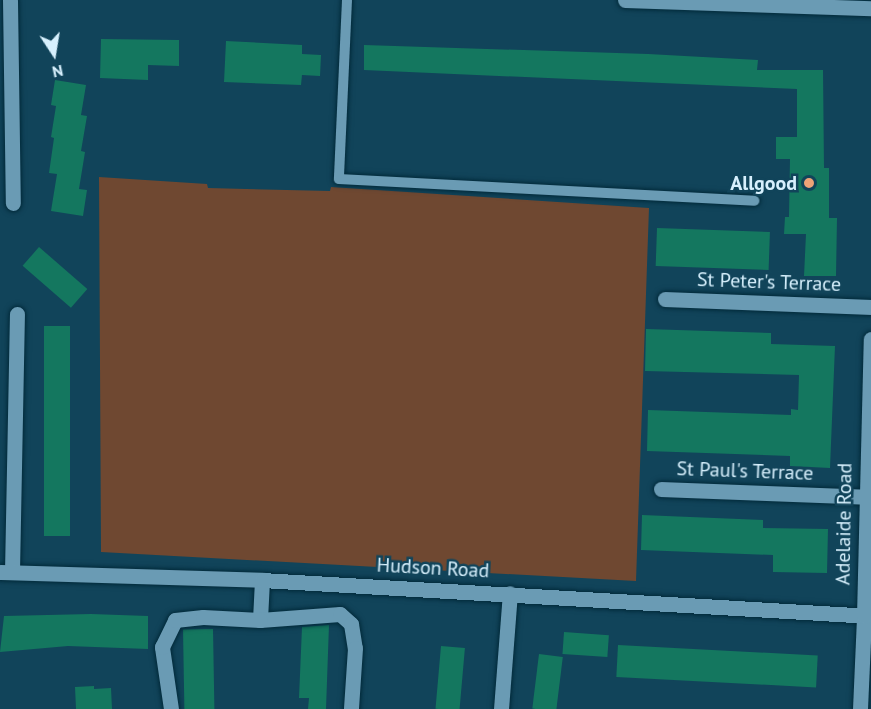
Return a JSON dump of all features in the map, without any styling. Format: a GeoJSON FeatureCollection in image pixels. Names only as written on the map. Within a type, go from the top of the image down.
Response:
{"type":"FeatureCollection","features":[{"type":"Feature","properties":{"kind":"street"},"geometry":{"type":"LineString","coordinates":[[10,0],[13,203]]}},
{"type":"Feature","properties":{"kind":"street"},"geometry":{"type":"LineString","coordinates":[[625,0],[871,8]]}},
{"type":"Feature","properties":{"kind":"street","name":"St Peter's Terrace"},"geometry":{"type":"LineString","coordinates":[[665,299],[871,307]]}},
{"type":"Feature","properties":{"kind":"street"},"geometry":{"type":"LineString","coordinates":[[6,572],[17,314]]}},
{"type":"Feature","properties":{"kind":"street","name":"Adelaide Road"},"geometry":{"type":"LineString","coordinates":[[860,709],[868,616],[865,497],[871,339]]}},
{"type":"Feature","properties":{"kind":"street","name":"St Paul's Terrace"},"geometry":{"type":"LineString","coordinates":[[661,489],[865,497]]}},
{"type":"Feature","properties":{"kind":"street","name":"Hudson Road"},"geometry":{"type":"LineString","coordinates":[[6,572],[262,580],[868,616]]}},
{"type":"Feature","properties":{"kind":"street"},"geometry":{"type":"LineString","coordinates":[[260,620],[262,580]]}},
{"type":"Feature","properties":{"kind":"street"},"geometry":{"type":"LineString","coordinates":[[501,709],[510,593]]}},
{"type":"Feature","properties":{"kind":"street"},"geometry":{"type":"LineString","coordinates":[[171,709],[162,647],[175,620],[203,617],[260,620],[340,614],[351,624],[355,648],[351,709]]}},
{"type":"Feature","properties":{"kind":"lane"},"geometry":{"type":"LineString","coordinates":[[347,0],[339,179],[754,201]]}},
{"type":"Feature","properties":{"kind":"shaded area"},"geometry":{"type":"Polygon","coordinates":[[[99,177],[207,184],[208,188],[330,191],[331,187],[649,208],[636,581],[101,552],[99,177]]]}},
{"type":"Feature","properties":{"kind":"building"},"geometry":{"type":"Polygon","coordinates":[[[101,39],[179,40],[179,66],[148,65],[148,80],[100,78],[101,39]]]}},
{"type":"Feature","properties":{"kind":"building"},"geometry":{"type":"Polygon","coordinates":[[[226,41],[302,45],[302,54],[321,55],[320,76],[302,75],[301,85],[224,82],[226,41]]]}},
{"type":"Feature","properties":{"kind":"building"},"geometry":{"type":"Polygon","coordinates":[[[364,45],[648,54],[758,60],[757,70],[823,70],[824,168],[829,168],[829,218],[837,218],[836,276],[804,276],[806,234],[784,234],[785,217],[789,217],[790,159],[776,159],[776,137],[797,137],[797,89],[364,70],[364,45]]]}},
{"type":"Feature","properties":{"kind":"building"},"geometry":{"type":"Polygon","coordinates":[[[55,80],[86,85],[81,115],[87,116],[81,151],[85,152],[79,189],[87,190],[83,216],[51,211],[57,174],[49,173],[54,138],[51,137],[56,106],[51,105],[55,80]]]}},
{"type":"Feature","properties":{"kind":"building"},"geometry":{"type":"Polygon","coordinates":[[[657,228],[770,232],[769,270],[656,266],[657,228]]]}},
{"type":"Feature","properties":{"kind":"building"},"geometry":{"type":"Polygon","coordinates":[[[39,247],[87,289],[71,308],[23,266],[39,247]]]}},
{"type":"Feature","properties":{"kind":"building"},"geometry":{"type":"Polygon","coordinates":[[[44,326],[70,326],[70,536],[44,536],[44,326]]]}},
{"type":"Feature","properties":{"kind":"building"},"geometry":{"type":"Polygon","coordinates":[[[646,329],[771,333],[771,344],[835,346],[830,468],[790,466],[790,456],[647,451],[648,410],[791,415],[791,409],[798,410],[799,375],[645,371],[646,329]]]}},
{"type":"Feature","properties":{"kind":"building"},"geometry":{"type":"Polygon","coordinates":[[[642,515],[763,520],[763,528],[828,529],[827,573],[773,572],[773,555],[641,550],[642,515]]]}},
{"type":"Feature","properties":{"kind":"building"},"geometry":{"type":"Polygon","coordinates":[[[91,614],[148,616],[148,649],[68,646],[0,652],[4,616],[91,614]]]}},
{"type":"Feature","properties":{"kind":"building"},"geometry":{"type":"Polygon","coordinates":[[[329,625],[326,709],[308,709],[309,698],[299,698],[302,627],[329,625]]]}},
{"type":"Feature","properties":{"kind":"building"},"geometry":{"type":"Polygon","coordinates":[[[213,629],[214,709],[184,709],[183,630],[213,629]]]}},
{"type":"Feature","properties":{"kind":"building"},"geometry":{"type":"Polygon","coordinates":[[[564,632],[609,635],[607,657],[562,654],[564,632]]]}},
{"type":"Feature","properties":{"kind":"building"},"geometry":{"type":"Polygon","coordinates":[[[618,645],[818,655],[816,687],[616,677],[618,645]]]}},
{"type":"Feature","properties":{"kind":"building"},"geometry":{"type":"Polygon","coordinates":[[[441,646],[465,648],[460,709],[436,709],[441,646]]]}},
{"type":"Feature","properties":{"kind":"building"},"geometry":{"type":"Polygon","coordinates":[[[539,654],[563,657],[556,709],[532,709],[539,654]]]}},
{"type":"Feature","properties":{"kind":"building"},"geometry":{"type":"Polygon","coordinates":[[[94,686],[94,689],[111,688],[112,709],[76,709],[75,687],[94,686]]]}},
{"type":"Feature","properties":{"kind":"place","name":"Allgood"},"geometry":{"type":"Point","coordinates":[809,183]}}]}
